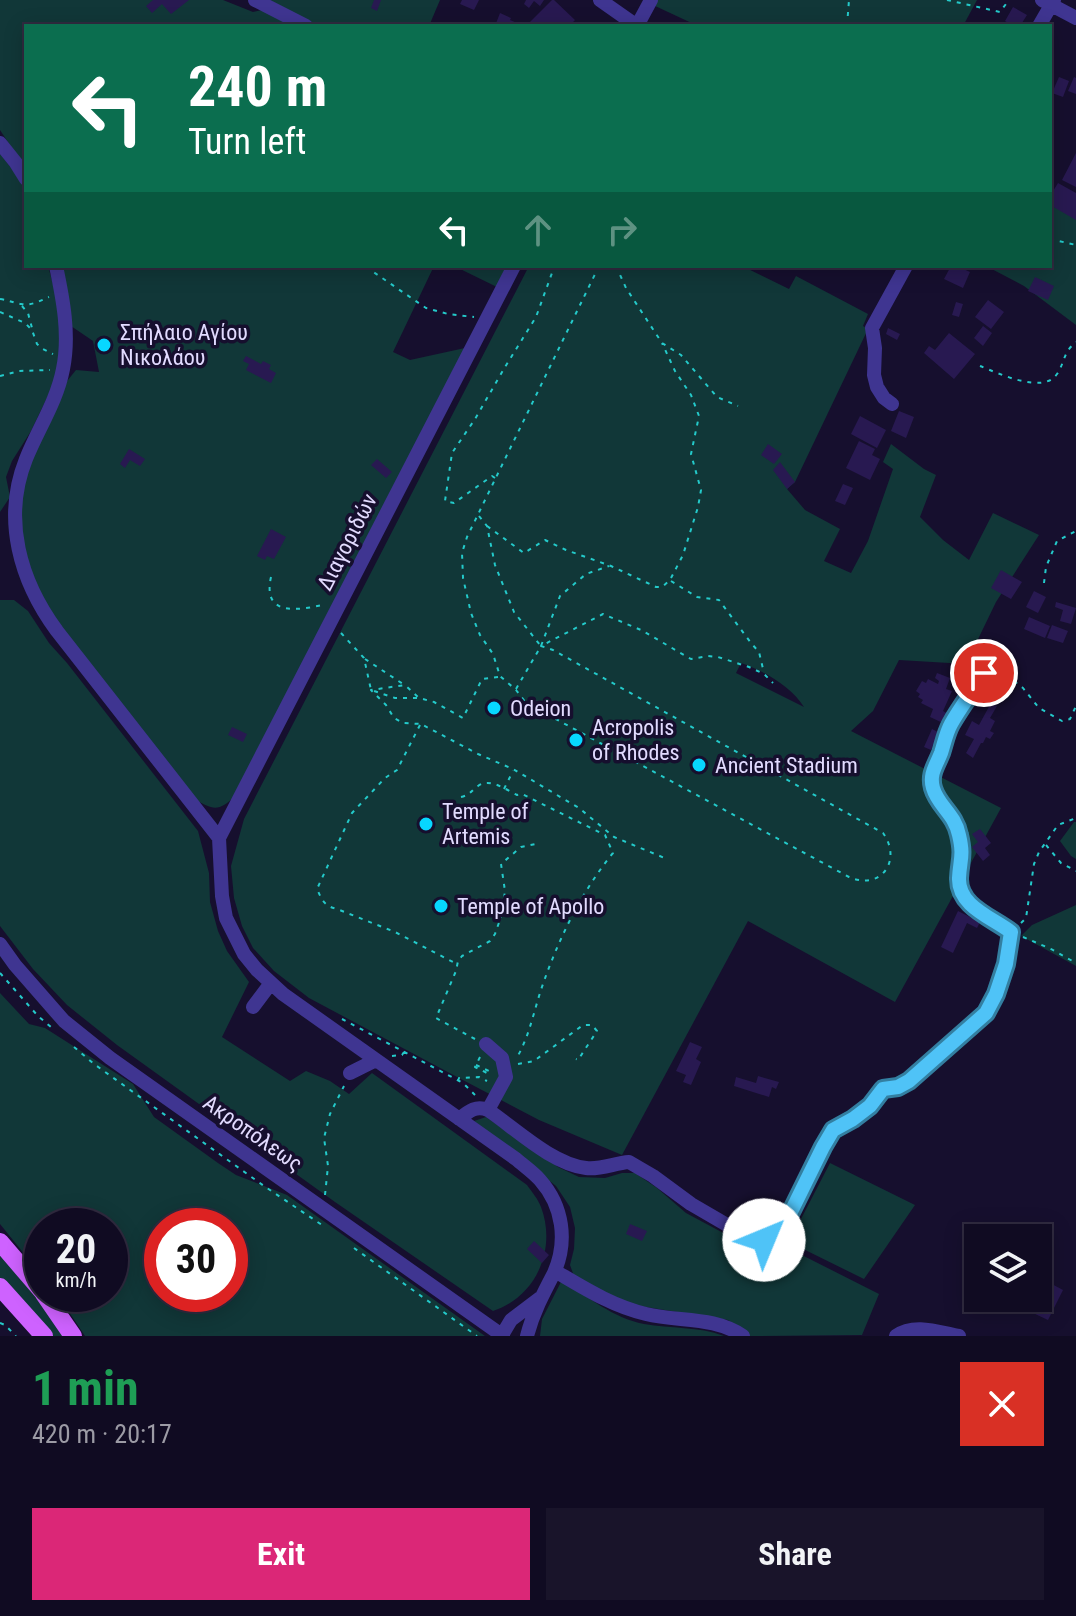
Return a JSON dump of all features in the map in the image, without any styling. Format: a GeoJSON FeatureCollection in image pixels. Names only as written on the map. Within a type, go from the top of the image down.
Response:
{"type":"FeatureCollection","features":[{"type":"Feature","properties":{"kind":"main road"},"geometry":{"type":"LineString","coordinates":[[0,1242],[24,1270]]}},
{"type":"Feature","properties":{"kind":"main road"},"geometry":{"type":"LineString","coordinates":[[0,1287],[44,1336]]}},
{"type":"Feature","properties":{"kind":"main road"},"geometry":{"type":"LineString","coordinates":[[56,1312],[73,1336]]}},
{"type":"Feature","properties":{"kind":"street"},"geometry":{"type":"LineString","coordinates":[[257,0],[302,24]]}},
{"type":"Feature","properties":{"kind":"street"},"geometry":{"type":"LineString","coordinates":[[600,0],[634,24]]}},
{"type":"Feature","properties":{"kind":"street"},"geometry":{"type":"LineString","coordinates":[[638,24],[651,0]]}},
{"type":"Feature","properties":{"kind":"street"},"geometry":{"type":"LineString","coordinates":[[1040,24],[1049,2],[1076,18]]}},
{"type":"Feature","properties":{"kind":"street"},"geometry":{"type":"LineString","coordinates":[[0,143],[24,176]]}},
{"type":"Feature","properties":{"kind":"street"},"geometry":{"type":"LineString","coordinates":[[56,268],[66,334],[64,364],[53,399],[25,463],[15,504],[15,540],[34,595],[51,623],[219,838],[226,918],[244,954],[257,970],[283,994],[516,1159],[539,1179],[555,1202],[562,1232],[562,1250],[527,1336]]}},
{"type":"Feature","properties":{"kind":"street","name":"Διαγοριδών"},"geometry":{"type":"LineString","coordinates":[[219,838],[513,268]]}},
{"type":"Feature","properties":{"kind":"street"},"geometry":{"type":"LineString","coordinates":[[892,404],[877,387],[872,328],[905,268]]}},
{"type":"Feature","properties":{"kind":"street"},"geometry":{"type":"LineString","coordinates":[[459,1119],[474,1108],[481,1107],[549,1154],[572,1165],[589,1169],[629,1162],[635,1164],[691,1204],[746,1236],[764,1240],[775,1236],[784,1226],[833,1130],[870,1106],[883,1089],[898,1087],[909,1081],[986,1013],[996,994],[1006,964],[1011,932],[963,898],[959,881],[963,855],[957,824],[937,797],[931,773],[950,726],[984,673],[996,668],[1003,672]]}},
{"type":"Feature","properties":{"kind":"street","name":"Ακροπόλεως"},"geometry":{"type":"LineString","coordinates":[[0,944],[64,1021],[110,1058],[502,1336]]}},
{"type":"Feature","properties":{"kind":"street"},"geometry":{"type":"LineString","coordinates":[[253,1007],[271,983]]}},
{"type":"Feature","properties":{"kind":"street"},"geometry":{"type":"LineString","coordinates":[[486,1044],[502,1058],[506,1077],[488,1110]]}},
{"type":"Feature","properties":{"kind":"street"},"geometry":{"type":"LineString","coordinates":[[350,1073],[376,1060]]}},
{"type":"Feature","properties":{"kind":"street"},"geometry":{"type":"LineString","coordinates":[[555,1271],[625,1309],[665,1318],[723,1324],[743,1336]]}},
{"type":"Feature","properties":{"kind":"street"},"geometry":{"type":"LineString","coordinates":[[502,1336],[511,1320],[540,1298]]}},
{"type":"Feature","properties":{"kind":"street"},"geometry":{"type":"LineString","coordinates":[[896,1336],[919,1328],[959,1336]]}},
{"type":"Feature","properties":{"kind":"path"},"geometry":{"type":"LineString","coordinates":[[847,24],[849,0]]}},
{"type":"Feature","properties":{"kind":"path"},"geometry":{"type":"LineString","coordinates":[[947,0],[1000,12],[1009,0]]}},
{"type":"Feature","properties":{"kind":"path"},"geometry":{"type":"LineString","coordinates":[[1052,239],[1076,245]]}},
{"type":"Feature","properties":{"kind":"path"},"geometry":{"type":"LineString","coordinates":[[368,268],[426,308],[487,318]]}},
{"type":"Feature","properties":{"kind":"path"},"geometry":{"type":"LineString","coordinates":[[496,478],[492,476],[454,503],[445,501],[452,453],[536,317],[556,268]]}},
{"type":"Feature","properties":{"kind":"path"},"geometry":{"type":"LineString","coordinates":[[487,526],[495,565],[514,612],[541,646],[883,833],[888,841],[891,859],[887,868],[874,879],[857,881],[526,703],[500,676],[493,654],[480,635],[463,578],[462,553],[467,537],[598,268]]}},
{"type":"Feature","properties":{"kind":"path"},"geometry":{"type":"LineString","coordinates":[[478,515],[487,526],[524,553],[545,540],[656,587],[662,587],[670,580],[683,555],[698,507],[701,490],[691,454],[699,416],[691,395],[617,268]]}},
{"type":"Feature","properties":{"kind":"path"},"geometry":{"type":"LineString","coordinates":[[0,299],[20,304],[34,303],[62,292]]}},
{"type":"Feature","properties":{"kind":"path"},"geometry":{"type":"LineString","coordinates":[[20,304],[28,313],[37,344],[64,364]]}},
{"type":"Feature","properties":{"kind":"path"},"geometry":{"type":"LineString","coordinates":[[0,312],[16,318],[32,330]]}},
{"type":"Feature","properties":{"kind":"path"},"geometry":{"type":"LineString","coordinates":[[980,366],[1011,379],[1042,383],[1057,374],[1068,349],[1076,342]]}},
{"type":"Feature","properties":{"kind":"path"},"geometry":{"type":"LineString","coordinates":[[662,343],[681,355],[717,397],[738,406]]}},
{"type":"Feature","properties":{"kind":"path"},"geometry":{"type":"LineString","coordinates":[[0,376],[64,364]]}},
{"type":"Feature","properties":{"kind":"path"},"geometry":{"type":"LineString","coordinates":[[1044,583],[1046,567],[1057,541],[1076,531]]}},
{"type":"Feature","properties":{"kind":"path"},"geometry":{"type":"LineString","coordinates":[[516,690],[541,646],[560,596],[586,574],[611,566]]}},
{"type":"Feature","properties":{"kind":"path"},"geometry":{"type":"LineString","coordinates":[[271,577],[269,595],[281,607],[304,608],[340,603]]}},
{"type":"Feature","properties":{"kind":"path"},"geometry":{"type":"LineString","coordinates":[[670,580],[697,597],[719,600],[759,652],[764,674]]}},
{"type":"Feature","properties":{"kind":"path"},"geometry":{"type":"LineString","coordinates":[[541,646],[603,614],[641,630],[691,659],[718,657],[764,674],[773,683]]}},
{"type":"Feature","properties":{"kind":"path"},"geometry":{"type":"LineString","coordinates":[[340,632],[364,658],[419,698]]}},
{"type":"Feature","properties":{"kind":"path"},"geometry":{"type":"LineString","coordinates":[[364,658],[371,690],[394,718],[403,723],[421,724],[513,769],[579,808],[614,837],[667,859]]}},
{"type":"Feature","properties":{"kind":"path"},"geometry":{"type":"LineString","coordinates":[[1003,672],[1023,688],[1039,708],[1062,721],[1070,719],[1076,706]]}},
{"type":"Feature","properties":{"kind":"path"},"geometry":{"type":"LineString","coordinates":[[371,690],[395,698],[419,698],[434,702],[463,718],[482,679],[500,676]]}},
{"type":"Feature","properties":{"kind":"path"},"geometry":{"type":"LineString","coordinates":[[371,690],[405,685]]}},
{"type":"Feature","properties":{"kind":"path"},"geometry":{"type":"LineString","coordinates":[[421,724],[397,770],[385,778],[352,813],[317,889],[324,904],[395,932],[456,964]]}},
{"type":"Feature","properties":{"kind":"path"},"geometry":{"type":"LineString","coordinates":[[504,789],[513,769]]}},
{"type":"Feature","properties":{"kind":"path"},"geometry":{"type":"LineString","coordinates":[[461,797],[469,795],[481,783],[490,782],[517,795],[522,794],[605,835],[613,853],[596,874],[553,954],[525,1044],[513,1064],[534,1061],[583,1025],[592,1025],[597,1031],[576,1059]]}},
{"type":"Feature","properties":{"kind":"path"},"geometry":{"type":"LineString","coordinates":[[1076,818],[1058,825],[1039,852],[1034,864],[1026,918],[1011,932],[1076,963]]}},
{"type":"Feature","properties":{"kind":"path"},"geometry":{"type":"LineString","coordinates":[[476,1065],[486,1044],[436,1018],[456,971],[456,964],[462,956],[490,941],[495,934],[505,891],[501,864],[521,847],[536,844]]}},
{"type":"Feature","properties":{"kind":"path"},"geometry":{"type":"LineString","coordinates":[[1045,845],[1061,863],[1076,871]]}},
{"type":"Feature","properties":{"kind":"path"},"geometry":{"type":"LineString","coordinates":[[343,1019],[458,1081],[477,1097]]}},
{"type":"Feature","properties":{"kind":"path"},"geometry":{"type":"LineString","coordinates":[[393,1056],[404,1052]]}},
{"type":"Feature","properties":{"kind":"path"},"geometry":{"type":"LineString","coordinates":[[476,1065],[491,1073]]}},
{"type":"Feature","properties":{"kind":"path"},"geometry":{"type":"LineString","coordinates":[[458,1081],[459,1078],[479,1077],[489,1082],[492,1076],[476,1065]]}},
{"type":"Feature","properties":{"kind":"path"},"geometry":{"type":"LineString","coordinates":[[325,1195],[328,1166],[324,1138],[330,1114],[350,1073]]}},
{"type":"Feature","properties":{"kind":"path"},"geometry":{"type":"LineString","coordinates":[[0,1323],[16,1336]]}},
{"type":"Feature","properties":{"kind":"green space"},"geometry":{"type":"Polygon","coordinates":[[[0,0],[223,0],[253,12],[262,10],[290,24],[24,24],[24,169],[0,130],[0,0]]]}},
{"type":"Feature","properties":{"kind":"green space"},"geometry":{"type":"Polygon","coordinates":[[[270,0],[440,0],[430,24],[310,24],[270,0]]]}},
{"type":"Feature","properties":{"kind":"green space"},"geometry":{"type":"Polygon","coordinates":[[[656,0],[977,0],[964,24],[694,24],[653,5],[656,0]]]}},
{"type":"Feature","properties":{"kind":"green space"},"geometry":{"type":"Polygon","coordinates":[[[0,154],[18,176],[24,190],[24,268],[49,268],[60,309],[60,354],[56,379],[31,431],[12,461],[6,477],[10,497],[0,512],[0,154]]]}},
{"type":"Feature","properties":{"kind":"green space"},"geometry":{"type":"Polygon","coordinates":[[[1052,202],[1076,219],[1076,325],[1024,286],[990,268],[1052,268],[1052,202]]]}},
{"type":"Feature","properties":{"kind":"green space"},"geometry":{"type":"Polygon","coordinates":[[[59,268],[433,268],[393,352],[410,360],[465,348],[235,796],[220,807],[211,807],[194,799],[42,609],[17,534],[21,479],[63,386],[76,370],[99,372],[93,341],[71,326],[59,268]]]}},
{"type":"Feature","properties":{"kind":"green space"},"geometry":{"type":"Polygon","coordinates":[[[458,268],[506,268],[497,287],[458,268]]]}},
{"type":"Feature","properties":{"kind":"green space","name":"Acropolis of Rhodes"},"geometry":{"type":"Polygon","coordinates":[[[528,268],[746,268],[789,289],[796,276],[868,314],[863,326],[868,329],[795,482],[787,489],[805,510],[840,529],[824,561],[851,573],[868,541],[893,469],[883,462],[891,444],[936,475],[920,517],[969,560],[993,513],[1039,535],[996,602],[966,664],[899,660],[873,711],[851,731],[1001,808],[895,1002],[748,921],[622,1155],[539,1120],[309,998],[274,971],[253,948],[242,926],[234,898],[231,866],[244,819],[528,268]],[[741,663],[736,673],[804,707],[799,699],[768,675],[741,663]]]}},
{"type":"Feature","properties":{"kind":"green space"},"geometry":{"type":"Polygon","coordinates":[[[0,600],[14,600],[28,611],[49,643],[198,831],[209,873],[210,902],[218,931],[227,951],[249,982],[222,1037],[290,1081],[306,1071],[330,1081],[349,1094],[372,1073],[527,1185],[541,1207],[546,1239],[539,1270],[521,1295],[493,1311],[335,1202],[117,1045],[67,1005],[33,969],[0,926],[0,600]]]}},
{"type":"Feature","properties":{"kind":"green space"},"geometry":{"type":"Polygon","coordinates":[[[1076,822],[1076,859],[1060,841],[1076,822]]]}},
{"type":"Feature","properties":{"kind":"green space"},"geometry":{"type":"Polygon","coordinates":[[[1076,905],[1076,966],[1021,936],[1032,925],[1076,905]]]}},
{"type":"Feature","properties":{"kind":"green space"},"geometry":{"type":"Polygon","coordinates":[[[0,993],[29,1024],[45,1028],[133,1084],[154,1117],[218,1163],[236,1175],[287,1195],[485,1336],[85,1336],[69,1312],[128,1312],[128,1208],[24,1208],[24,1254],[0,1224],[0,993]]]}},
{"type":"Feature","properties":{"kind":"green space"},"geometry":{"type":"Polygon","coordinates":[[[486,1117],[558,1167],[579,1177],[605,1178],[635,1173],[686,1213],[742,1243],[767,1252],[788,1248],[879,1294],[862,1335],[750,1336],[728,1320],[627,1304],[575,1279],[570,1265],[575,1228],[570,1207],[556,1186],[474,1121],[486,1117]]]}},
{"type":"Feature","properties":{"kind":"green space"},"geometry":{"type":"Polygon","coordinates":[[[830,1163],[915,1205],[864,1279],[789,1242],[830,1163]]]}},
{"type":"Feature","properties":{"kind":"green space"},"geometry":{"type":"Polygon","coordinates":[[[0,1249],[24,1280],[24,1306],[0,1280],[0,1249]]]}},
{"type":"Feature","properties":{"kind":"green space"},"geometry":{"type":"Polygon","coordinates":[[[562,1280],[601,1306],[633,1321],[724,1336],[540,1336],[542,1319],[562,1280]]]}},
{"type":"Feature","properties":{"kind":"green space"},"geometry":{"type":"Polygon","coordinates":[[[29,1312],[49,1312],[67,1336],[51,1336],[29,1312]]]}},
{"type":"Feature","properties":{"kind":"building"},"geometry":{"type":"Polygon","coordinates":[[[153,0],[189,0],[171,14],[162,4],[152,13],[146,6],[153,0]]]}},
{"type":"Feature","properties":{"kind":"building"},"geometry":{"type":"Polygon","coordinates":[[[374,0],[381,0],[377,11],[371,8],[374,0]]]}},
{"type":"Feature","properties":{"kind":"building"},"geometry":{"type":"Polygon","coordinates":[[[462,0],[479,0],[474,10],[460,4],[462,0]]]}},
{"type":"Feature","properties":{"kind":"building"},"geometry":{"type":"Polygon","coordinates":[[[526,0],[544,0],[540,6],[534,1],[529,8],[524,4],[526,0]]]}},
{"type":"Feature","properties":{"kind":"building"},"geometry":{"type":"Polygon","coordinates":[[[552,0],[575,20],[571,24],[528,24],[552,0]]]}},
{"type":"Feature","properties":{"kind":"building"},"geometry":{"type":"Polygon","coordinates":[[[1013,7],[1027,15],[1021,24],[1005,21],[1013,7]]]}},
{"type":"Feature","properties":{"kind":"building"},"geometry":{"type":"Polygon","coordinates":[[[500,13],[519,24],[496,24],[500,13]]]}},
{"type":"Feature","properties":{"kind":"building"},"geometry":{"type":"Polygon","coordinates":[[[1059,77],[1069,81],[1063,97],[1052,93],[1059,77]]]}},
{"type":"Feature","properties":{"kind":"building"},"geometry":{"type":"Polygon","coordinates":[[[1076,78],[1076,94],[1068,91],[1076,78]]]}},
{"type":"Feature","properties":{"kind":"building"},"geometry":{"type":"Polygon","coordinates":[[[1076,153],[1076,187],[1062,180],[1076,153]]]}},
{"type":"Feature","properties":{"kind":"building"},"geometry":{"type":"Polygon","coordinates":[[[1058,183],[1076,193],[1076,220],[1052,206],[1052,193],[1058,183]]]}},
{"type":"Feature","properties":{"kind":"building"},"geometry":{"type":"Polygon","coordinates":[[[950,268],[970,272],[963,288],[944,279],[950,268]]]}},
{"type":"Feature","properties":{"kind":"building"},"geometry":{"type":"Polygon","coordinates":[[[1035,277],[1054,286],[1048,300],[1028,291],[1035,277]]]}},
{"type":"Feature","properties":{"kind":"building"},"geometry":{"type":"Polygon","coordinates":[[[988,300],[1004,312],[991,329],[975,317],[988,300]]]}},
{"type":"Feature","properties":{"kind":"building"},"geometry":{"type":"Polygon","coordinates":[[[956,302],[963,304],[959,317],[952,315],[956,302]]]}},
{"type":"Feature","properties":{"kind":"building"},"geometry":{"type":"Polygon","coordinates":[[[983,326],[992,333],[983,346],[974,338],[983,326]]]}},
{"type":"Feature","properties":{"kind":"building"},"geometry":{"type":"Polygon","coordinates":[[[888,328],[900,334],[897,340],[886,334],[888,328]]]}},
{"type":"Feature","properties":{"kind":"building"},"geometry":{"type":"Polygon","coordinates":[[[949,333],[975,354],[954,379],[924,353],[929,346],[935,350],[949,333]]]}},
{"type":"Feature","properties":{"kind":"building"},"geometry":{"type":"Polygon","coordinates":[[[246,356],[261,364],[263,361],[271,365],[269,369],[276,373],[271,383],[246,370],[249,364],[243,361],[246,356]]]}},
{"type":"Feature","properties":{"kind":"building"},"geometry":{"type":"Polygon","coordinates":[[[899,411],[914,417],[906,438],[891,431],[899,411]]]}},
{"type":"Feature","properties":{"kind":"building"},"geometry":{"type":"Polygon","coordinates":[[[860,416],[886,430],[877,448],[851,434],[860,416]]]}},
{"type":"Feature","properties":{"kind":"building"},"geometry":{"type":"Polygon","coordinates":[[[859,441],[875,449],[872,455],[880,459],[870,480],[846,468],[859,441]]]}},
{"type":"Feature","properties":{"kind":"building"},"geometry":{"type":"Polygon","coordinates":[[[768,444],[782,454],[774,464],[761,455],[768,444]]]}},
{"type":"Feature","properties":{"kind":"building"},"geometry":{"type":"Polygon","coordinates":[[[129,449],[145,459],[140,466],[130,460],[125,468],[120,464],[129,449]]]}},
{"type":"Feature","properties":{"kind":"building"},"geometry":{"type":"Polygon","coordinates":[[[377,459],[392,472],[386,478],[371,465],[377,459]]]}},
{"type":"Feature","properties":{"kind":"building"},"geometry":{"type":"Polygon","coordinates":[[[780,462],[795,482],[787,489],[773,470],[780,462]]]}},
{"type":"Feature","properties":{"kind":"building"},"geometry":{"type":"Polygon","coordinates":[[[843,484],[853,488],[845,505],[835,501],[843,484]]]}},
{"type":"Feature","properties":{"kind":"building"},"geometry":{"type":"Polygon","coordinates":[[[271,529],[286,537],[274,559],[267,556],[265,560],[257,556],[271,529]]]}},
{"type":"Feature","properties":{"kind":"building"},"geometry":{"type":"Polygon","coordinates":[[[1001,570],[1022,582],[1011,599],[991,588],[1001,570]]]}},
{"type":"Feature","properties":{"kind":"building"},"geometry":{"type":"Polygon","coordinates":[[[1034,591],[1046,597],[1038,613],[1026,607],[1034,591]]]}},
{"type":"Feature","properties":{"kind":"building"},"geometry":{"type":"Polygon","coordinates":[[[1056,602],[1076,608],[1071,624],[1060,621],[1063,610],[1055,607],[1056,602]]]}},
{"type":"Feature","properties":{"kind":"building"},"geometry":{"type":"Polygon","coordinates":[[[1029,617],[1050,626],[1045,638],[1024,629],[1029,617]]]}},
{"type":"Feature","properties":{"kind":"building"},"geometry":{"type":"Polygon","coordinates":[[[1052,625],[1068,631],[1063,643],[1047,638],[1052,625]]]}},
{"type":"Feature","properties":{"kind":"building"},"geometry":{"type":"Polygon","coordinates":[[[977,648],[983,651],[981,661],[973,657],[977,648]]]}},
{"type":"Feature","properties":{"kind":"building"},"geometry":{"type":"Polygon","coordinates":[[[937,673],[950,678],[946,689],[952,691],[943,711],[950,715],[945,724],[930,717],[933,709],[921,703],[923,700],[916,691],[922,681],[926,683],[928,679],[938,684],[935,678],[937,673]]]}},
{"type":"Feature","properties":{"kind":"building"},"geometry":{"type":"Polygon","coordinates":[[[991,703],[997,706],[990,718],[995,721],[990,731],[994,733],[990,739],[986,737],[973,758],[966,753],[974,739],[965,735],[972,721],[979,725],[991,703]]]}},
{"type":"Feature","properties":{"kind":"building"},"geometry":{"type":"Polygon","coordinates":[[[232,727],[247,734],[243,742],[228,735],[232,727]]]}},
{"type":"Feature","properties":{"kind":"building"},"geometry":{"type":"Polygon","coordinates":[[[932,729],[942,734],[937,746],[933,745],[931,750],[924,747],[932,729]]]}},
{"type":"Feature","properties":{"kind":"building"},"geometry":{"type":"Polygon","coordinates":[[[980,829],[991,843],[985,848],[990,855],[983,861],[972,847],[978,842],[972,834],[980,829]]]}},
{"type":"Feature","properties":{"kind":"building"},"geometry":{"type":"Polygon","coordinates":[[[958,911],[980,922],[977,928],[967,923],[953,953],[941,947],[958,911]]]}},
{"type":"Feature","properties":{"kind":"building"},"geometry":{"type":"Polygon","coordinates":[[[690,1042],[702,1047],[696,1059],[701,1062],[691,1085],[683,1082],[686,1075],[676,1071],[690,1042]]]}},
{"type":"Feature","properties":{"kind":"building"},"geometry":{"type":"Polygon","coordinates":[[[758,1076],[779,1082],[776,1089],[772,1087],[769,1097],[734,1086],[736,1077],[756,1083],[758,1076]]]}},
{"type":"Feature","properties":{"kind":"building"},"geometry":{"type":"Polygon","coordinates":[[[630,1224],[647,1231],[642,1241],[626,1234],[630,1224]]]}},
{"type":"Feature","properties":{"kind":"building"},"geometry":{"type":"Polygon","coordinates":[[[534,1241],[549,1255],[542,1263],[527,1249],[534,1241]]]}},
{"type":"Feature","properties":{"kind":"building"},"geometry":{"type":"Polygon","coordinates":[[[1052,1284],[1063,1290],[1052,1312],[1052,1284]]]}},
{"type":"Feature","properties":{"kind":"building"},"geometry":{"type":"Polygon","coordinates":[[[1033,1312],[1052,1312],[1048,1320],[1033,1312]]]}},
{"type":"Feature","properties":{"kind":"place","name":"Σπήλαιο Αγίου Νικολάου"},"geometry":{"type":"Point","coordinates":[104,345]}},
{"type":"Feature","properties":{"kind":"place","name":"Odeion"},"geometry":{"type":"Point","coordinates":[494,708]}},
{"type":"Feature","properties":{"kind":"place","name":"Acropolis of Rhodes"},"geometry":{"type":"Point","coordinates":[576,740]}},
{"type":"Feature","properties":{"kind":"place","name":"Ancient Stadium"},"geometry":{"type":"Point","coordinates":[699,765]}},
{"type":"Feature","properties":{"kind":"place","name":"Temple of Artemis"},"geometry":{"type":"Point","coordinates":[426,824]}},
{"type":"Feature","properties":{"kind":"place","name":"Temple of Apollo"},"geometry":{"type":"Point","coordinates":[441,906]}},
{"type":"Feature","properties":{"kind":"route"},"geometry":{"type":"LineString","coordinates":[[764,1240],[775,1236],[784,1226],[833,1130],[870,1106],[883,1089],[898,1087],[909,1081],[986,1013],[996,994],[1006,964],[1011,932],[963,898],[959,881],[963,855],[957,824],[937,797],[931,773],[950,726],[984,673]]}}]}
